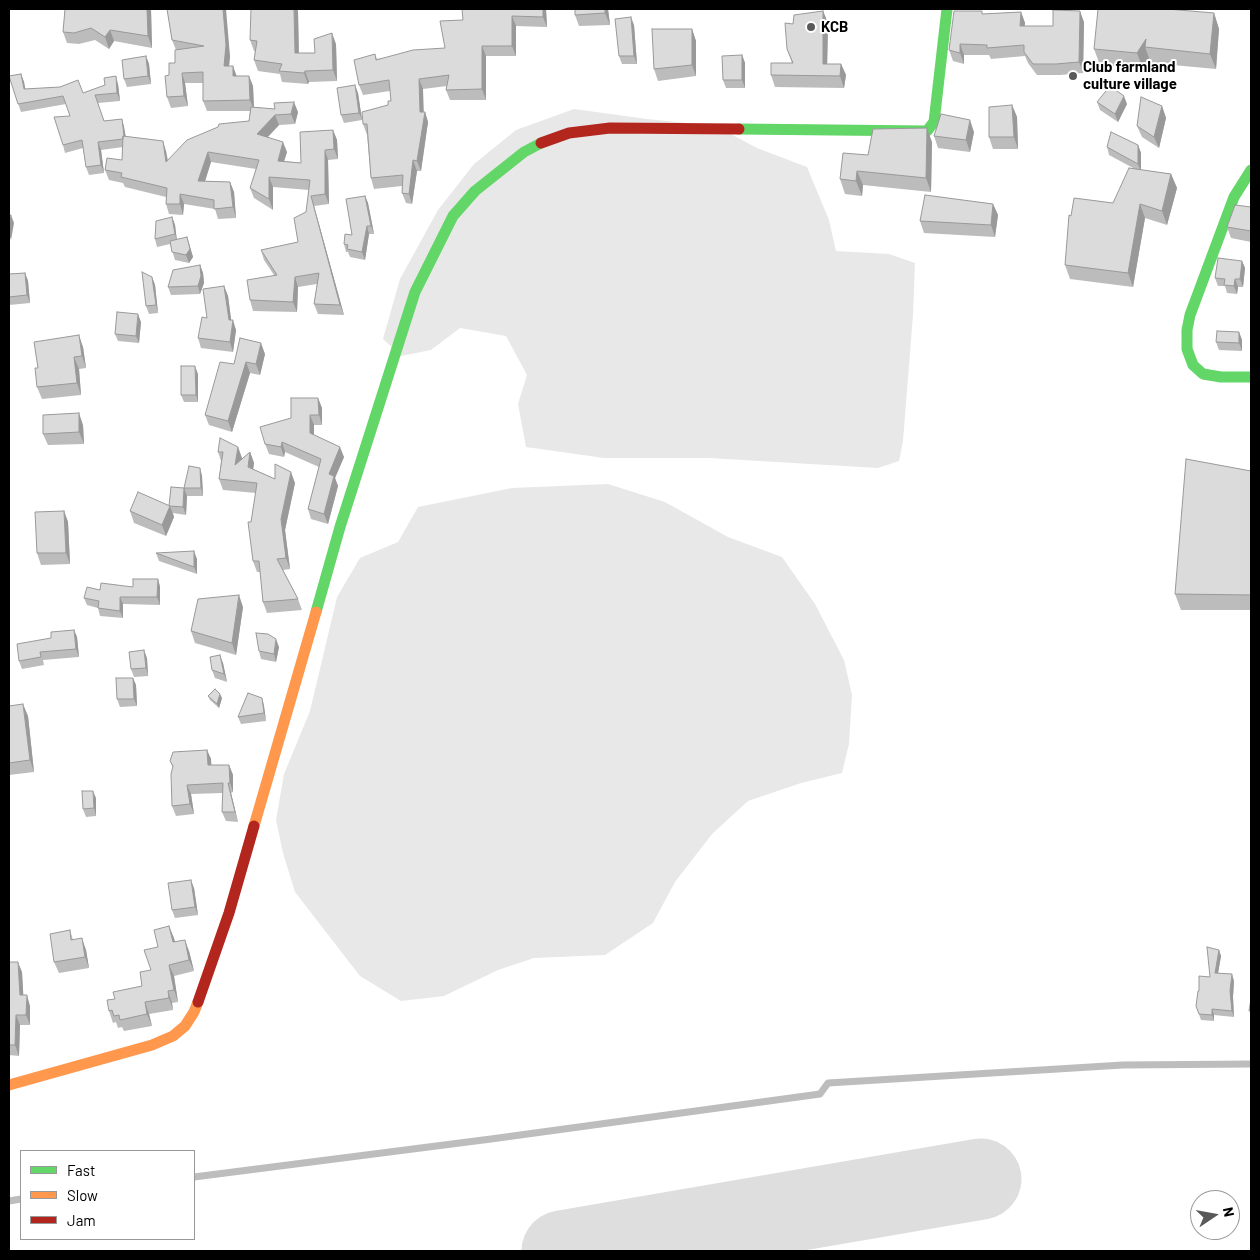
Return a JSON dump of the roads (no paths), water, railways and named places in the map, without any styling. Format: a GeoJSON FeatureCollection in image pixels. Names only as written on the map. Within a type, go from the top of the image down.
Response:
{"type":"FeatureCollection","features":[{"type":"Feature","properties":{"kind":"street"},"geometry":{"type":"LineString","coordinates":[[9,1085],[152,1045],[173,1036],[185,1026],[194,1012],[229,913],[340,527],[409,311],[416,292],[453,216],[475,191],[524,152],[547,140],[569,133],[610,128],[927,131],[934,122],[947,9]]}},
{"type":"Feature","properties":{"kind":"street"},"geometry":{"type":"LineString","coordinates":[[1251,170],[1234,197],[1190,315],[1187,330],[1187,349],[1193,365],[1204,374],[1221,377],[1251,377]]}},
{"type":"Feature","properties":{"kind":"lane"},"geometry":{"type":"LineString","coordinates":[[195,1177],[820,1094],[828,1083],[1123,1065],[1251,1064]]}},
{"type":"Feature","properties":{"kind":"place","name":"KCB"},"geometry":{"type":"Point","coordinates":[811,27]}},
{"type":"Feature","properties":{"kind":"place","name":"Club farmland culture village"},"geometry":{"type":"Point","coordinates":[1073,76]}}]}
